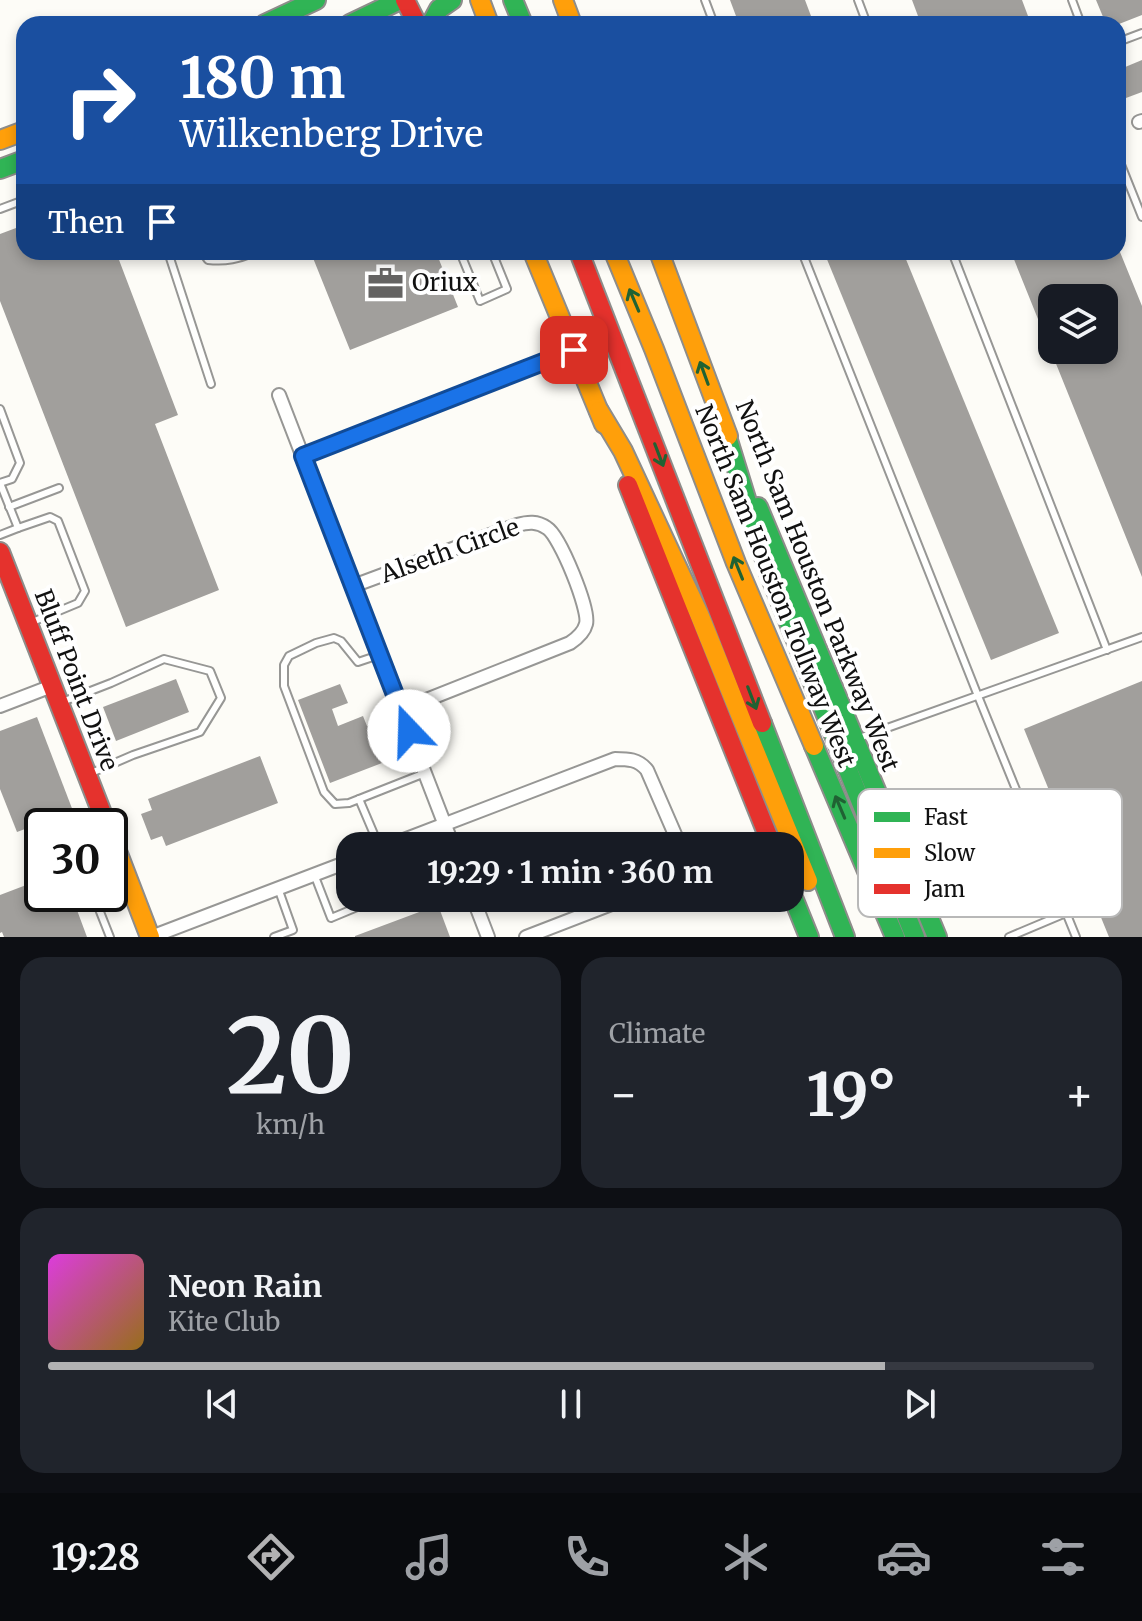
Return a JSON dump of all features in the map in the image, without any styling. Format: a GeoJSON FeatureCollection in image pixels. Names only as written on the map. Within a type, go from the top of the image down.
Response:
{"type":"FeatureCollection","features":[{"type":"Feature","properties":{"kind":"main road"},"geometry":{"type":"LineString","coordinates":[[282,16],[316,0]]}},
{"type":"Feature","properties":{"kind":"main road"},"geometry":{"type":"LineString","coordinates":[[367,16],[402,0]]}},
{"type":"Feature","properties":{"kind":"main road"},"geometry":{"type":"LineString","coordinates":[[435,16],[445,3],[452,0]]}},
{"type":"Feature","properties":{"kind":"main road"},"geometry":{"type":"LineString","coordinates":[[536,260],[766,832]]}},
{"type":"Feature","properties":{"kind":"main road"},"geometry":{"type":"LineString","coordinates":[[582,260],[845,937]]}},
{"type":"Feature","properties":{"kind":"main road","name":"North Sam Houston Tollway West"},"geometry":{"type":"LineString","coordinates":[[617,260],[736,563],[858,850]]}},
{"type":"Feature","properties":{"kind":"main road","name":"North Sam Houston Parkway West"},"geometry":{"type":"LineString","coordinates":[[668,260],[723,424],[875,789]]}},
{"type":"Feature","properties":{"kind":"main road"},"geometry":{"type":"LineString","coordinates":[[599,411],[623,451],[699,614],[832,937]]}},
{"type":"Feature","properties":{"kind":"main road"},"geometry":{"type":"LineString","coordinates":[[723,424],[769,573],[858,795]]}},
{"type":"Feature","properties":{"kind":"main road","name":"Bluff Point Drive"},"geometry":{"type":"LineString","coordinates":[[0,552],[4,576],[28,623],[100,808]]}},
{"type":"Feature","properties":{"kind":"main road"},"geometry":{"type":"LineString","coordinates":[[128,883],[151,937]]}},
{"type":"Feature","properties":{"kind":"main road"},"geometry":{"type":"LineString","coordinates":[[799,912],[809,937]]}},
{"type":"Feature","properties":{"kind":"main road","name":"North Sam Houston Tollway West"},"geometry":{"type":"LineString","coordinates":[[886,917],[895,937]]}},
{"type":"Feature","properties":{"kind":"main road"},"geometry":{"type":"LineString","coordinates":[[907,917],[915,937]]}},
{"type":"Feature","properties":{"kind":"main road","name":"North Sam Houston Parkway West"},"geometry":{"type":"LineString","coordinates":[[929,917],[937,937]]}},
{"type":"Feature","properties":{"kind":"street"},"geometry":{"type":"LineString","coordinates":[[303,456],[574,350]]}},
{"type":"Feature","properties":{"kind":"street"},"geometry":{"type":"LineString","coordinates":[[279,395],[448,832]]}},
{"type":"Feature","properties":{"kind":"street","name":"Alseth Circle"},"geometry":{"type":"LineString","coordinates":[[353,586],[527,522],[545,526],[553,532],[585,607],[586,625],[578,638],[570,643],[401,710]]}},
{"type":"Feature","properties":{"kind":"street"},"geometry":{"type":"LineString","coordinates":[[0,706],[56,694]]}},
{"type":"Feature","properties":{"kind":"street"},"geometry":{"type":"LineString","coordinates":[[426,832],[615,759],[628,759],[641,763],[647,770],[674,832]]}},
{"type":"Feature","properties":{"kind":"street"},"geometry":{"type":"LineString","coordinates":[[151,937],[336,866]]}},
{"type":"Feature","properties":{"kind":"street"},"geometry":{"type":"LineString","coordinates":[[478,912],[488,937]]}},
{"type":"Feature","properties":{"kind":"street"},"geometry":{"type":"LineString","coordinates":[[526,937],[591,912]]}},
{"type":"Feature","properties":{"kind":"lane"},"geometry":{"type":"LineString","coordinates":[[1126,177],[1142,217]]}},
{"type":"Feature","properties":{"kind":"lane"},"geometry":{"type":"LineString","coordinates":[[171,260],[211,384]]}},
{"type":"Feature","properties":{"kind":"lane"},"geometry":{"type":"LineString","coordinates":[[208,260],[229,260]]}},
{"type":"Feature","properties":{"kind":"lane"},"geometry":{"type":"LineString","coordinates":[[463,260],[480,301],[507,289],[495,260]]}},
{"type":"Feature","properties":{"kind":"lane"},"geometry":{"type":"LineString","coordinates":[[805,260],[1016,789]]}},
{"type":"Feature","properties":{"kind":"lane"},"geometry":{"type":"LineString","coordinates":[[955,260],[1107,650]]}},
{"type":"Feature","properties":{"kind":"lane"},"geometry":{"type":"LineString","coordinates":[[0,409],[20,463],[12,479],[0,483],[18,528]]}},
{"type":"Feature","properties":{"kind":"lane"},"geometry":{"type":"LineString","coordinates":[[9,507],[59,488]]}},
{"type":"Feature","properties":{"kind":"lane"},"geometry":{"type":"LineString","coordinates":[[0,535],[50,517],[58,521],[85,591],[78,603],[28,623]]}},
{"type":"Feature","properties":{"kind":"lane"},"geometry":{"type":"LineString","coordinates":[[855,740],[1142,637]]}},
{"type":"Feature","properties":{"kind":"lane"},"geometry":{"type":"LineString","coordinates":[[379,655],[358,662],[341,641],[334,638],[289,656],[284,665],[284,686],[324,792],[335,804],[349,803],[425,773]]}},
{"type":"Feature","properties":{"kind":"lane"},"geometry":{"type":"LineString","coordinates":[[56,694],[111,683],[164,659],[210,671],[221,698],[200,732],[87,775]]}},
{"type":"Feature","properties":{"kind":"lane"},"geometry":{"type":"LineString","coordinates":[[359,799],[373,832]]}},
{"type":"Feature","properties":{"kind":"lane"},"geometry":{"type":"LineString","coordinates":[[314,874],[331,918],[345,912]]}},
{"type":"Feature","properties":{"kind":"lane"},"geometry":{"type":"LineString","coordinates":[[274,937],[293,930],[278,888]]}},
{"type":"Feature","properties":{"kind":"lane"},"geometry":{"type":"LineString","coordinates":[[100,912],[110,937]]}},
{"type":"Feature","properties":{"kind":"lane"},"geometry":{"type":"LineString","coordinates":[[1009,937],[1056,917]]}},
{"type":"Feature","properties":{"kind":"lane"},"geometry":{"type":"LineString","coordinates":[[1068,917],[1076,937]]}},
{"type":"Feature","properties":{"kind":"building"},"geometry":{"type":"Polygon","coordinates":[[[730,0],[805,0],[811,16],[736,16],[730,0]]]}},
{"type":"Feature","properties":{"kind":"building"},"geometry":{"type":"Polygon","coordinates":[[[912,0],[1022,0],[1028,16],[918,16],[912,0]]]}},
{"type":"Feature","properties":{"kind":"building"},"geometry":{"type":"Polygon","coordinates":[[[1096,0],[1142,0],[1142,15],[1126,21],[1126,16],[1103,16],[1096,0]]]}},
{"type":"Feature","properties":{"kind":"building"},"geometry":{"type":"Polygon","coordinates":[[[1142,60],[1142,92],[1126,98],[1126,67],[1142,60]]]}},
{"type":"Feature","properties":{"kind":"building"},"geometry":{"type":"Polygon","coordinates":[[[16,228],[16,260],[119,260],[178,415],[155,424],[219,590],[126,627],[0,301],[0,234],[16,228]]]}},
{"type":"Feature","properties":{"kind":"building","name":"Oriux"},"geometry":{"type":"Polygon","coordinates":[[[314,260],[439,260],[458,307],[350,350],[314,260]]]}},
{"type":"Feature","properties":{"kind":"building"},"geometry":{"type":"Polygon","coordinates":[[[827,260],[906,260],[1059,633],[991,660],[827,260]]]}},
{"type":"Feature","properties":{"kind":"building"},"geometry":{"type":"Polygon","coordinates":[[[1014,260],[1123,260],[1142,306],[1142,577],[1056,364],[1118,364],[1118,284],[1038,284],[1038,319],[1014,260]]]}},
{"type":"Feature","properties":{"kind":"building"},"geometry":{"type":"Polygon","coordinates":[[[176,679],[189,712],[116,741],[103,707],[176,679]]]}},
{"type":"Feature","properties":{"kind":"building"},"geometry":{"type":"Polygon","coordinates":[[[1142,681],[1142,937],[1109,937],[1101,917],[1122,917],[1122,789],[1049,789],[1024,729],[1142,681]]]}},
{"type":"Feature","properties":{"kind":"building"},"geometry":{"type":"Polygon","coordinates":[[[340,684],[348,703],[332,709],[338,726],[363,716],[367,726],[378,722],[388,748],[378,752],[382,763],[330,783],[298,700],[340,684]]]}},
{"type":"Feature","properties":{"kind":"building"},"geometry":{"type":"Polygon","coordinates":[[[37,717],[72,808],[24,808],[24,829],[17,832],[0,789],[0,731],[37,717]]]}},
{"type":"Feature","properties":{"kind":"building"},"geometry":{"type":"Polygon","coordinates":[[[260,756],[278,803],[166,846],[162,836],[151,840],[141,814],[152,810],[148,799],[260,756]]]}},
{"type":"Feature","properties":{"kind":"building"},"geometry":{"type":"Polygon","coordinates":[[[24,886],[24,912],[78,912],[87,937],[4,937],[0,933],[0,895],[24,886]]]}},
{"type":"Feature","properties":{"kind":"building"},"geometry":{"type":"Polygon","coordinates":[[[419,912],[441,912],[450,937],[355,937],[419,912]]]}},
{"type":"Feature","properties":{"kind":"traffic: fast"},"geometry":{"type":"LineString","coordinates":[[282,16],[316,0]]}},
{"type":"Feature","properties":{"kind":"traffic: fast"},"geometry":{"type":"LineString","coordinates":[[367,16],[400,0]]}},
{"type":"Feature","properties":{"kind":"traffic: fast"},"geometry":{"type":"LineString","coordinates":[[435,16],[439,9],[452,0]]}},
{"type":"Feature","properties":{"kind":"traffic: fast"},"geometry":{"type":"LineString","coordinates":[[513,0],[520,16]]}},
{"type":"Feature","properties":{"kind":"traffic: fast"},"geometry":{"type":"LineString","coordinates":[[0,169],[16,163]]}},
{"type":"Feature","properties":{"kind":"traffic: fast"},"geometry":{"type":"LineString","coordinates":[[723,424],[769,573],[858,795]]}},
{"type":"Feature","properties":{"kind":"traffic: fast"},"geometry":{"type":"LineString","coordinates":[[758,507],[875,789]]}},
{"type":"Feature","properties":{"kind":"traffic: fast"},"geometry":{"type":"LineString","coordinates":[[762,723],[845,937]]}},
{"type":"Feature","properties":{"kind":"traffic: fast"},"geometry":{"type":"LineString","coordinates":[[814,746],[858,850]]}},
{"type":"Feature","properties":{"kind":"traffic: fast"},"geometry":{"type":"LineString","coordinates":[[799,912],[809,937]]}},
{"type":"Feature","properties":{"kind":"traffic: fast"},"geometry":{"type":"LineString","coordinates":[[887,917],[895,937]]}},
{"type":"Feature","properties":{"kind":"traffic: fast"},"geometry":{"type":"LineString","coordinates":[[907,917],[915,937]]}},
{"type":"Feature","properties":{"kind":"traffic: fast"},"geometry":{"type":"LineString","coordinates":[[929,917],[937,937]]}},
{"type":"Feature","properties":{"kind":"traffic: slow"},"geometry":{"type":"LineString","coordinates":[[480,0],[486,16]]}},
{"type":"Feature","properties":{"kind":"traffic: slow"},"geometry":{"type":"LineString","coordinates":[[563,0],[569,16]]}},
{"type":"Feature","properties":{"kind":"traffic: slow"},"geometry":{"type":"LineString","coordinates":[[0,140],[16,134]]}},
{"type":"Feature","properties":{"kind":"traffic: slow"},"geometry":{"type":"LineString","coordinates":[[536,260],[604,424]]}},
{"type":"Feature","properties":{"kind":"traffic: slow"},"geometry":{"type":"LineString","coordinates":[[617,260],[736,563],[814,746]]}},
{"type":"Feature","properties":{"kind":"traffic: slow"},"geometry":{"type":"LineString","coordinates":[[662,260],[728,436]]}},
{"type":"Feature","properties":{"kind":"traffic: slow"},"geometry":{"type":"LineString","coordinates":[[599,411],[623,451],[699,614],[808,881]]}},
{"type":"Feature","properties":{"kind":"traffic: slow"},"geometry":{"type":"LineString","coordinates":[[128,880],[150,937]]}},
{"type":"Feature","properties":{"kind":"traffic: jam"},"geometry":{"type":"LineString","coordinates":[[405,0],[413,16]]}},
{"type":"Feature","properties":{"kind":"traffic: jam"},"geometry":{"type":"LineString","coordinates":[[582,260],[762,723]]}},
{"type":"Feature","properties":{"kind":"traffic: jam"},"geometry":{"type":"LineString","coordinates":[[628,485],[766,832]]}},
{"type":"Feature","properties":{"kind":"traffic: jam"},"geometry":{"type":"LineString","coordinates":[[0,552],[100,808]]}},
{"type":"Feature","properties":{"kind":"place","name":"Oriux"},"geometry":{"type":"Point","coordinates":[386,283]}},
{"type":"Feature","properties":{"kind":"route"},"geometry":{"type":"LineString","coordinates":[[409,731],[303,456],[574,350]]}}]}
